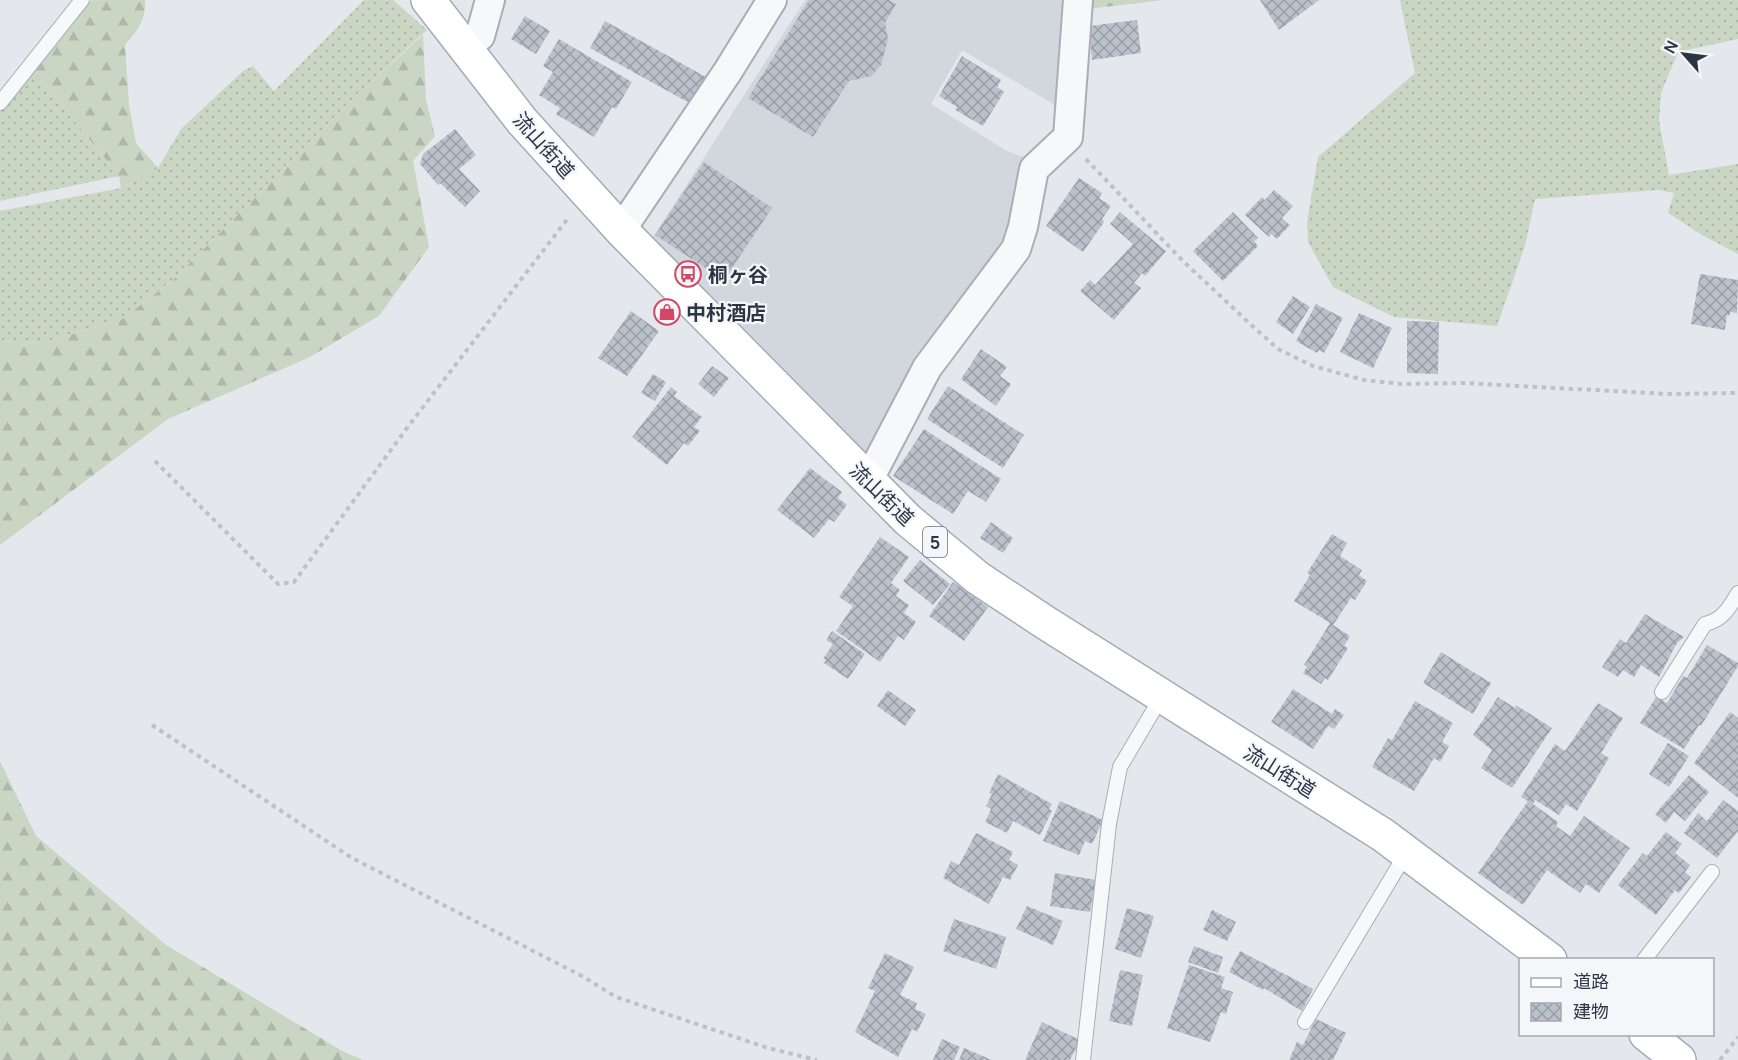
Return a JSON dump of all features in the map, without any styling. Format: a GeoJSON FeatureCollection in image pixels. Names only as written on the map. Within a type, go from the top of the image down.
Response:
{"type":"FeatureCollection","features":[{"type":"Feature","properties":{"kind":"main road","name":"流山街道"},"geometry":{"type":"LineString","coordinates":[[428,0],[522,122],[621,230],[908,520],[978,578],[1407,852],[1547,958]]}},
{"type":"Feature","properties":{"kind":"main road"},"geometry":{"type":"LineString","coordinates":[[1647,1036],[1679,1060]]}},
{"type":"Feature","properties":{"kind":"street"},"geometry":{"type":"LineString","coordinates":[[463,46],[480,36],[490,0]]}},
{"type":"Feature","properties":{"kind":"street"},"geometry":{"type":"LineString","coordinates":[[621,230],[728,72],[772,0]]}},
{"type":"Feature","properties":{"kind":"street"},"geometry":{"type":"LineString","coordinates":[[868,481],[927,368],[1016,249],[1023,227],[1034,169],[1068,137],[1078,0]]}},
{"type":"Feature","properties":{"kind":"lane"},"geometry":{"type":"LineString","coordinates":[[0,103],[82,0]]}},
{"type":"Feature","properties":{"kind":"lane"},"geometry":{"type":"LineString","coordinates":[[1662,692],[1705,624],[1715,622],[1725,614],[1738,593]]}},
{"type":"Feature","properties":{"kind":"lane"},"geometry":{"type":"LineString","coordinates":[[1083,1060],[1109,824],[1120,767],[1162,696]]}},
{"type":"Feature","properties":{"kind":"lane"},"geometry":{"type":"LineString","coordinates":[[1305,1022],[1407,852]]}},
{"type":"Feature","properties":{"kind":"lane"},"geometry":{"type":"LineString","coordinates":[[1646,958],[1712,872]]}},
{"type":"Feature","properties":{"kind":"path"},"geometry":{"type":"LineString","coordinates":[[1068,137],[1182,260],[1248,322],[1278,349],[1313,366],[1364,380],[1401,384],[1465,383],[1667,394],[1738,393]]}},
{"type":"Feature","properties":{"kind":"path"},"geometry":{"type":"LineString","coordinates":[[155,461],[278,584],[294,582],[407,428],[587,193]]}},
{"type":"Feature","properties":{"kind":"path"},"geometry":{"type":"LineString","coordinates":[[152,725],[352,858],[582,976],[616,997],[768,1048],[817,1060]]}},
{"type":"Feature","properties":{"kind":"path"},"geometry":{"type":"LineString","coordinates":[[1720,1060],[1738,1037]]}},
{"type":"Feature","properties":{"kind":"shaded area"},"geometry":{"type":"Polygon","coordinates":[[[805,0],[1062,0],[1068,7],[1060,108],[962,50],[931,104],[1007,151],[1027,158],[1014,238],[872,464],[653,237],[805,0]]]}},
{"type":"Feature","properties":{"kind":"green space"},"geometry":{"type":"Polygon","coordinates":[[[92,0],[145,0],[140,24],[125,45],[129,105],[136,143],[158,168],[121,188],[119,176],[32,68],[92,0]]]}},
{"type":"Feature","properties":{"kind":"green space"},"geometry":{"type":"Polygon","coordinates":[[[364,0],[393,0],[427,30],[359,93],[173,280],[122,319],[43,343],[0,341],[0,211],[121,188],[158,168],[181,129],[243,71],[253,66],[274,91],[364,0]]]}},
{"type":"Feature","properties":{"kind":"green space"},"geometry":{"type":"Polygon","coordinates":[[[1086,0],[1163,0],[1088,9],[1086,0]]]}},
{"type":"Feature","properties":{"kind":"green space"},"geometry":{"type":"Polygon","coordinates":[[[1400,0],[1738,0],[1738,39],[1678,52],[1661,93],[1659,120],[1669,175],[1738,164],[1738,254],[1668,213],[1674,193],[1659,190],[1535,199],[1525,246],[1497,326],[1394,317],[1333,287],[1308,242],[1307,222],[1318,157],[1415,73],[1400,0]]]}},
{"type":"Feature","properties":{"kind":"green space"},"geometry":{"type":"Polygon","coordinates":[[[423,35],[426,100],[435,136],[413,161],[429,247],[379,316],[308,358],[168,419],[0,545],[0,341],[43,343],[122,319],[173,280],[359,93],[423,35]]]}},
{"type":"Feature","properties":{"kind":"green space"},"geometry":{"type":"Polygon","coordinates":[[[32,68],[119,176],[0,201],[0,112],[32,68]]]}},
{"type":"Feature","properties":{"kind":"green space"},"geometry":{"type":"Polygon","coordinates":[[[0,761],[36,836],[166,945],[344,1052],[363,1060],[0,1060],[0,761]]]}},
{"type":"Feature","properties":{"kind":"building"},"geometry":{"type":"Polygon","coordinates":[[[809,0],[889,0],[896,4],[885,23],[888,39],[881,65],[871,76],[849,81],[813,137],[748,98],[809,0]]]}},
{"type":"Feature","properties":{"kind":"building"},"geometry":{"type":"Polygon","coordinates":[[[1260,0],[1319,0],[1279,30],[1260,0]]]}},
{"type":"Feature","properties":{"kind":"building"},"geometry":{"type":"Polygon","coordinates":[[[525,16],[550,31],[536,54],[511,39],[525,16]]]}},
{"type":"Feature","properties":{"kind":"building"},"geometry":{"type":"Polygon","coordinates":[[[1137,20],[1141,53],[1092,60],[1089,26],[1137,20]]]}},
{"type":"Feature","properties":{"kind":"building"},"geometry":{"type":"Polygon","coordinates":[[[605,21],[706,77],[691,104],[590,48],[605,21]]]}},
{"type":"Feature","properties":{"kind":"building"},"geometry":{"type":"Polygon","coordinates":[[[559,39],[632,82],[616,109],[612,107],[594,137],[556,114],[560,108],[539,95],[553,72],[543,66],[559,39]]]}},
{"type":"Feature","properties":{"kind":"building"},"geometry":{"type":"Polygon","coordinates":[[[962,56],[1001,80],[997,87],[1004,92],[983,126],[955,110],[957,107],[939,96],[962,56]]]}},
{"type":"Feature","properties":{"kind":"building"},"geometry":{"type":"Polygon","coordinates":[[[455,129],[476,155],[459,169],[480,191],[465,207],[440,183],[438,185],[420,164],[423,154],[455,129]]]}},
{"type":"Feature","properties":{"kind":"building"},"geometry":{"type":"Polygon","coordinates":[[[704,162],[772,208],[724,280],[655,235],[704,162]]]}},
{"type":"Feature","properties":{"kind":"building"},"geometry":{"type":"Polygon","coordinates":[[[1079,178],[1102,193],[1099,198],[1111,206],[1102,219],[1104,222],[1083,252],[1046,226],[1079,178]]]}},
{"type":"Feature","properties":{"kind":"building"},"geometry":{"type":"Polygon","coordinates":[[[1274,190],[1293,206],[1282,218],[1290,225],[1277,239],[1271,234],[1269,237],[1245,215],[1262,197],[1265,200],[1274,190]]]}},
{"type":"Feature","properties":{"kind":"building"},"geometry":{"type":"Polygon","coordinates":[[[1120,212],[1166,251],[1145,276],[1142,273],[1134,283],[1141,288],[1114,320],[1080,291],[1090,280],[1095,285],[1133,244],[1110,224],[1120,212]]]}},
{"type":"Feature","properties":{"kind":"building"},"geometry":{"type":"Polygon","coordinates":[[[1233,212],[1258,238],[1254,241],[1258,246],[1223,281],[1193,251],[1233,212]]]}},
{"type":"Feature","properties":{"kind":"building"},"geometry":{"type":"Polygon","coordinates":[[[1700,274],[1738,280],[1737,313],[1730,312],[1730,316],[1727,315],[1725,330],[1691,324],[1700,274]]]}},
{"type":"Feature","properties":{"kind":"building"},"geometry":{"type":"Polygon","coordinates":[[[1293,296],[1310,307],[1293,334],[1276,322],[1293,296]]]}},
{"type":"Feature","properties":{"kind":"building"},"geometry":{"type":"Polygon","coordinates":[[[1316,304],[1343,318],[1324,353],[1319,350],[1317,353],[1296,341],[1316,304]]]}},
{"type":"Feature","properties":{"kind":"building"},"geometry":{"type":"Polygon","coordinates":[[[631,311],[659,331],[627,376],[598,358],[631,311]]]}},
{"type":"Feature","properties":{"kind":"building"},"geometry":{"type":"Polygon","coordinates":[[[1359,313],[1392,328],[1373,368],[1340,352],[1359,313]]]}},
{"type":"Feature","properties":{"kind":"building"},"geometry":{"type":"Polygon","coordinates":[[[1407,321],[1439,322],[1438,374],[1407,373],[1407,321]]]}},
{"type":"Feature","properties":{"kind":"building"},"geometry":{"type":"Polygon","coordinates":[[[981,349],[1007,367],[1000,376],[1011,384],[996,406],[961,379],[981,349]]]}},
{"type":"Feature","properties":{"kind":"building"},"geometry":{"type":"Polygon","coordinates":[[[712,366],[729,378],[714,397],[698,384],[712,366]]]}},
{"type":"Feature","properties":{"kind":"building"},"geometry":{"type":"Polygon","coordinates":[[[653,374],[666,382],[655,401],[641,393],[653,374]]]}},
{"type":"Feature","properties":{"kind":"building"},"geometry":{"type":"Polygon","coordinates":[[[948,386],[1024,435],[1003,468],[927,419],[948,386]]]}},
{"type":"Feature","properties":{"kind":"building"},"geometry":{"type":"Polygon","coordinates":[[[671,387],[677,392],[674,396],[702,417],[694,427],[700,431],[688,446],[684,443],[667,465],[632,437],[671,387]]]}},
{"type":"Feature","properties":{"kind":"building"},"geometry":{"type":"Polygon","coordinates":[[[924,429],[1001,479],[986,502],[968,491],[953,514],[893,476],[924,429]]]}},
{"type":"Feature","properties":{"kind":"building"},"geometry":{"type":"Polygon","coordinates":[[[810,468],[842,492],[838,498],[847,505],[834,522],[829,519],[814,538],[777,510],[810,468]]]}},
{"type":"Feature","properties":{"kind":"building"},"geometry":{"type":"Polygon","coordinates":[[[991,522],[1013,538],[1003,553],[980,538],[991,522]]]}},
{"type":"Feature","properties":{"kind":"building"},"geometry":{"type":"Polygon","coordinates":[[[1332,534],[1347,543],[1340,556],[1362,570],[1359,575],[1367,581],[1355,600],[1351,598],[1333,625],[1350,636],[1344,646],[1348,648],[1328,680],[1325,678],[1321,684],[1303,673],[1307,667],[1304,665],[1330,623],[1294,601],[1310,575],[1307,573],[1332,534]]]}},
{"type":"Feature","properties":{"kind":"building"},"geometry":{"type":"Polygon","coordinates":[[[880,537],[909,557],[891,583],[900,590],[896,596],[909,605],[904,613],[916,622],[904,640],[898,636],[880,662],[836,631],[853,606],[839,597],[880,537]]]}},
{"type":"Feature","properties":{"kind":"building"},"geometry":{"type":"Polygon","coordinates":[[[920,560],[950,584],[933,605],[903,581],[920,560]]]}},
{"type":"Feature","properties":{"kind":"building"},"geometry":{"type":"Polygon","coordinates":[[[953,582],[988,607],[964,641],[929,616],[953,582]]]}},
{"type":"Feature","properties":{"kind":"building"},"geometry":{"type":"Polygon","coordinates":[[[1645,614],[1684,637],[1677,643],[1659,677],[1641,665],[1634,677],[1623,670],[1618,677],[1602,667],[1620,639],[1626,643],[1645,614]]]}},
{"type":"Feature","properties":{"kind":"building"},"geometry":{"type":"Polygon","coordinates":[[[832,631],[865,654],[848,679],[824,663],[826,660],[823,659],[833,644],[826,640],[832,631]]]}},
{"type":"Feature","properties":{"kind":"building"},"geometry":{"type":"Polygon","coordinates":[[[1707,645],[1738,663],[1738,666],[1684,749],[1640,723],[1656,697],[1667,703],[1683,676],[1687,678],[1707,645]]]}},
{"type":"Feature","properties":{"kind":"building"},"geometry":{"type":"Polygon","coordinates":[[[1441,652],[1491,683],[1473,714],[1423,683],[1441,652]]]}},
{"type":"Feature","properties":{"kind":"building"},"geometry":{"type":"Polygon","coordinates":[[[1293,689],[1332,714],[1335,709],[1344,715],[1334,729],[1328,726],[1313,749],[1271,722],[1293,689]]]}},
{"type":"Feature","properties":{"kind":"building"},"geometry":{"type":"Polygon","coordinates":[[[888,690],[916,710],[905,726],[877,706],[888,690]]]}},
{"type":"Feature","properties":{"kind":"building"},"geometry":{"type":"Polygon","coordinates":[[[1498,697],[1515,708],[1516,705],[1552,728],[1512,788],[1481,768],[1492,750],[1473,735],[1498,697]]]}},
{"type":"Feature","properties":{"kind":"building"},"geometry":{"type":"Polygon","coordinates":[[[1415,701],[1453,723],[1442,742],[1449,746],[1440,762],[1434,758],[1414,791],[1372,767],[1388,738],[1392,740],[1415,701]]]}},
{"type":"Feature","properties":{"kind":"building"},"geometry":{"type":"Polygon","coordinates":[[[1598,703],[1623,718],[1601,753],[1609,758],[1577,811],[1566,804],[1559,815],[1535,800],[1533,804],[1558,822],[1556,826],[1570,836],[1584,816],[1630,848],[1599,893],[1586,884],[1580,893],[1547,870],[1523,905],[1478,873],[1528,801],[1521,797],[1555,744],[1565,751],[1598,703]]]}},
{"type":"Feature","properties":{"kind":"building"},"geometry":{"type":"Polygon","coordinates":[[[1730,712],[1738,718],[1738,798],[1694,763],[1730,712]]]}},
{"type":"Feature","properties":{"kind":"building"},"geometry":{"type":"Polygon","coordinates":[[[1668,743],[1689,756],[1669,787],[1649,774],[1668,743]]]}},
{"type":"Feature","properties":{"kind":"building"},"geometry":{"type":"Polygon","coordinates":[[[998,774],[1052,804],[1049,809],[1052,811],[1040,835],[1013,821],[1007,833],[985,822],[991,809],[986,806],[992,794],[989,793],[998,774]]]}},
{"type":"Feature","properties":{"kind":"building"},"geometry":{"type":"Polygon","coordinates":[[[1689,775],[1709,792],[1685,821],[1674,812],[1666,823],[1655,814],[1689,775]]]}},
{"type":"Feature","properties":{"kind":"building"},"geometry":{"type":"Polygon","coordinates":[[[1723,800],[1738,811],[1738,831],[1717,858],[1684,833],[1698,813],[1707,821],[1723,800]]]}},
{"type":"Feature","properties":{"kind":"building"},"geometry":{"type":"Polygon","coordinates":[[[1060,801],[1103,820],[1092,844],[1085,841],[1079,855],[1043,841],[1060,801]]]}},
{"type":"Feature","properties":{"kind":"building"},"geometry":{"type":"Polygon","coordinates":[[[1666,832],[1682,844],[1675,853],[1690,865],[1685,872],[1691,877],[1679,893],[1675,890],[1656,915],[1618,885],[1643,853],[1647,856],[1666,832]]]}},
{"type":"Feature","properties":{"kind":"building"},"geometry":{"type":"Polygon","coordinates":[[[976,833],[1013,852],[1009,860],[1018,865],[1010,880],[1003,877],[989,904],[943,878],[951,861],[959,865],[976,833]]]}},
{"type":"Feature","properties":{"kind":"building"},"geometry":{"type":"Polygon","coordinates":[[[1055,873],[1096,880],[1090,912],[1050,906],[1055,873]]]}},
{"type":"Feature","properties":{"kind":"building"},"geometry":{"type":"Polygon","coordinates":[[[1027,906],[1063,921],[1053,945],[1016,929],[1027,906]]]}},
{"type":"Feature","properties":{"kind":"building"},"geometry":{"type":"Polygon","coordinates":[[[1127,908],[1154,916],[1141,958],[1115,949],[1127,908]]]}},
{"type":"Feature","properties":{"kind":"building"},"geometry":{"type":"Polygon","coordinates":[[[1212,910],[1236,922],[1227,941],[1203,930],[1212,910]]]}},
{"type":"Feature","properties":{"kind":"building"},"geometry":{"type":"Polygon","coordinates":[[[954,919],[1006,937],[996,969],[943,951],[954,919]]]}},
{"type":"Feature","properties":{"kind":"building"},"geometry":{"type":"Polygon","coordinates":[[[1194,946],[1223,957],[1218,973],[1188,962],[1194,946]]]}},
{"type":"Feature","properties":{"kind":"building"},"geometry":{"type":"Polygon","coordinates":[[[1240,951],[1313,989],[1302,1011],[1264,988],[1263,990],[1229,972],[1240,951]]]}},
{"type":"Feature","properties":{"kind":"building"},"geometry":{"type":"Polygon","coordinates":[[[885,953],[914,967],[900,995],[917,1003],[915,1009],[926,1014],[917,1032],[912,1029],[898,1057],[855,1032],[875,991],[868,988],[885,953]]]}},
{"type":"Feature","properties":{"kind":"building"},"geometry":{"type":"Polygon","coordinates":[[[1189,965],[1225,977],[1221,988],[1233,992],[1226,1014],[1221,1012],[1210,1042],[1167,1028],[1189,965]]]}},
{"type":"Feature","properties":{"kind":"building"},"geometry":{"type":"Polygon","coordinates":[[[1120,970],[1143,975],[1132,1026],[1109,1021],[1120,970]]]}},
{"type":"Feature","properties":{"kind":"building"},"geometry":{"type":"Polygon","coordinates":[[[1316,1019],[1346,1033],[1333,1060],[1289,1060],[1297,1042],[1303,1045],[1316,1019]]]}},
{"type":"Feature","properties":{"kind":"building"},"geometry":{"type":"Polygon","coordinates":[[[1042,1022],[1080,1040],[1070,1060],[1025,1060],[1042,1022]]]}},
{"type":"Feature","properties":{"kind":"building"},"geometry":{"type":"Polygon","coordinates":[[[942,1039],[960,1047],[954,1060],[933,1060],[942,1039]]]}},
{"type":"Feature","properties":{"kind":"building"},"geometry":{"type":"Polygon","coordinates":[[[964,1048],[992,1060],[959,1060],[964,1048]]]}},
{"type":"Feature","properties":{"kind":"place","name":"桐ヶ谷"},"geometry":{"type":"Point","coordinates":[688,274]}},
{"type":"Feature","properties":{"kind":"place","name":"中村酒店"},"geometry":{"type":"Point","coordinates":[667,312]}}]}
